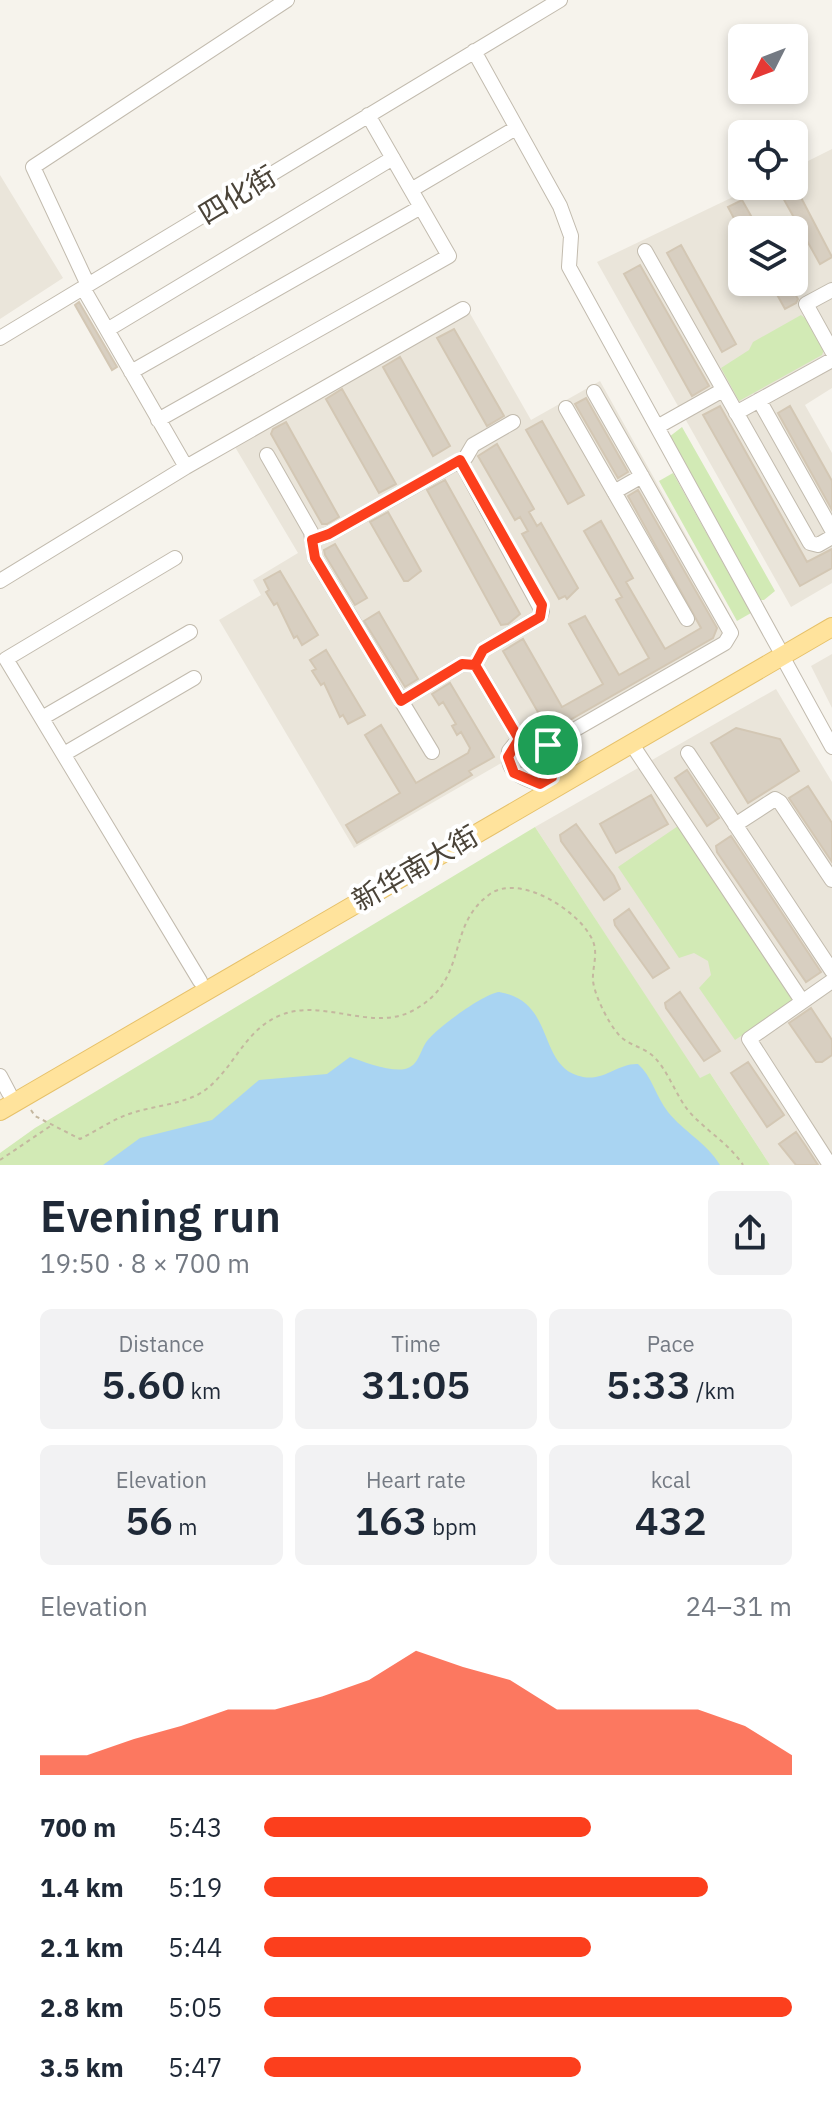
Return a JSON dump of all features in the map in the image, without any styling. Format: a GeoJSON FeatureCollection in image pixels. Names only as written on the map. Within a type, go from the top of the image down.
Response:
{"type":"FeatureCollection","features":[{"type":"Feature","properties":{"kind":"main road","name":"新华南大街"},"geometry":{"type":"LineString","coordinates":[[8,1091],[631,743],[780,651],[832,615]]}},
{"type":"Feature","properties":{"kind":"main road","name":"新华南大街"},"geometry":{"type":"LineString","coordinates":[[0,1111],[8,1091],[546,781],[780,651],[832,627]]}},
{"type":"Feature","properties":{"kind":"street"},"geometry":{"type":"LineString","coordinates":[[186,467],[107,330],[33,167],[287,0]]}},
{"type":"Feature","properties":{"kind":"street","name":"四化街"},"geometry":{"type":"LineString","coordinates":[[0,338],[560,0]]}},
{"type":"Feature","properties":{"kind":"street"},"geometry":{"type":"LineString","coordinates":[[474,51],[560,206],[571,236],[569,267],[832,747]]}},
{"type":"Feature","properties":{"kind":"street"},"geometry":{"type":"LineString","coordinates":[[158,420],[449,256],[368,115]]}},
{"type":"Feature","properties":{"kind":"street"},"geometry":{"type":"LineString","coordinates":[[411,190],[516,128]]}},
{"type":"Feature","properties":{"kind":"street"},"geometry":{"type":"LineString","coordinates":[[107,330],[393,158]]}},
{"type":"Feature","properties":{"kind":"street"},"geometry":{"type":"LineString","coordinates":[[131,372],[421,207]]}},
{"type":"Feature","properties":{"kind":"street"},"geometry":{"type":"LineString","coordinates":[[645,251],[810,543],[818,545],[832,537]]}},
{"type":"Feature","properties":{"kind":"street"},"geometry":{"type":"LineString","coordinates":[[832,290],[806,304],[832,351]]}},
{"type":"Feature","properties":{"kind":"street"},"geometry":{"type":"LineString","coordinates":[[0,581],[186,467],[463,309]]}},
{"type":"Feature","properties":{"kind":"street"},"geometry":{"type":"LineString","coordinates":[[736,413],[832,360]]}},
{"type":"Feature","properties":{"kind":"street"},"geometry":{"type":"LineString","coordinates":[[657,427],[723,390]]}},
{"type":"Feature","properties":{"kind":"street"},"geometry":{"type":"LineString","coordinates":[[548,745],[730,637],[731,633],[594,392]]}},
{"type":"Feature","properties":{"kind":"street"},"geometry":{"type":"LineString","coordinates":[[759,400],[832,530]]}},
{"type":"Feature","properties":{"kind":"street"},"geometry":{"type":"LineString","coordinates":[[566,408],[687,619]]}},
{"type":"Feature","properties":{"kind":"street"},"geometry":{"type":"LineString","coordinates":[[312,540],[329,534],[460,460],[473,445],[513,422]]}},
{"type":"Feature","properties":{"kind":"street"},"geometry":{"type":"LineString","coordinates":[[267,455],[311,532],[315,558],[432,752]]}},
{"type":"Feature","properties":{"kind":"street"},"geometry":{"type":"LineString","coordinates":[[460,460],[542,605],[540,617],[483,650],[475,665]]}},
{"type":"Feature","properties":{"kind":"street"},"geometry":{"type":"LineString","coordinates":[[614,492],[642,476]]}},
{"type":"Feature","properties":{"kind":"street"},"geometry":{"type":"LineString","coordinates":[[175,558],[6,659],[200,981]]}},
{"type":"Feature","properties":{"kind":"street"},"geometry":{"type":"LineString","coordinates":[[42,718],[190,632]]}},
{"type":"Feature","properties":{"kind":"street"},"geometry":{"type":"LineString","coordinates":[[401,701],[462,664],[475,665]]}},
{"type":"Feature","properties":{"kind":"street"},"geometry":{"type":"LineString","coordinates":[[475,665],[519,739]]}},
{"type":"Feature","properties":{"kind":"street"},"geometry":{"type":"LineString","coordinates":[[64,754],[194,678]]}},
{"type":"Feature","properties":{"kind":"street"},"geometry":{"type":"LineString","coordinates":[[534,737],[548,745],[546,781],[519,776],[511,768],[509,751],[519,739],[534,737]]}},
{"type":"Feature","properties":{"kind":"street"},"geometry":{"type":"LineString","coordinates":[[631,743],[802,1001]]}},
{"type":"Feature","properties":{"kind":"street"},"geometry":{"type":"LineString","coordinates":[[688,753],[832,971]]}},
{"type":"Feature","properties":{"kind":"street"},"geometry":{"type":"LineString","coordinates":[[735,825],[775,799],[832,880]]}},
{"type":"Feature","properties":{"kind":"street"},"geometry":{"type":"LineString","coordinates":[[830,1165],[749,1039],[832,981]]}},
{"type":"Feature","properties":{"kind":"path"},"geometry":{"type":"LineString","coordinates":[[8,1091],[35,1116],[80,1139],[127,1115],[199,1094],[210,1086],[255,1031],[282,1014],[317,1009],[394,1017],[411,1012],[436,994],[452,973],[462,930],[470,914],[492,892],[513,889],[553,902],[579,921],[592,938],[593,982],[618,1034],[655,1058],[687,1109],[743,1165]]}},
{"type":"Feature","properties":{"kind":"path"},"geometry":{"type":"LineString","coordinates":[[0,1160],[53,1125]]}},
{"type":"Feature","properties":{"kind":"shaded area"},"geometry":{"type":"Polygon","coordinates":[[[832,149],[832,388],[805,405],[832,453],[832,583],[791,607],[597,262],[728,199],[808,200],[808,161],[832,149]]]}},
{"type":"Feature","properties":{"kind":"shaded area"},"geometry":{"type":"Polygon","coordinates":[[[0,175],[63,278],[0,319],[0,175]]]}},
{"type":"Feature","properties":{"kind":"shaded area"},"geometry":{"type":"Polygon","coordinates":[[[468,310],[531,420],[600,381],[737,627],[354,848],[219,620],[261,595],[253,580],[298,553],[235,447],[468,310]]]}},
{"type":"Feature","properties":{"kind":"shaded area"},"geometry":{"type":"Polygon","coordinates":[[[832,654],[832,708],[811,666],[832,654]]]}},
{"type":"Feature","properties":{"kind":"shaded area"},"geometry":{"type":"Polygon","coordinates":[[[776,689],[832,782],[832,1165],[770,1165],[710,1073],[700,1079],[535,827],[776,689]]]}},
{"type":"Feature","properties":{"kind":"green space"},"geometry":{"type":"Polygon","coordinates":[[[801,315],[811,323],[824,350],[822,355],[739,401],[721,368],[749,350],[753,342],[801,315]]]}},
{"type":"Feature","properties":{"kind":"green space"},"geometry":{"type":"Polygon","coordinates":[[[682,427],[775,591],[764,600],[759,600],[669,437],[682,427]]]}},
{"type":"Feature","properties":{"kind":"green space"},"geometry":{"type":"Polygon","coordinates":[[[673,473],[751,613],[737,621],[659,481],[673,473]]]}},
{"type":"Feature","properties":{"kind":"green space"},"geometry":{"type":"Polygon","coordinates":[[[678,826],[795,1000],[735,1040],[699,988],[711,975],[708,961],[694,953],[679,958],[618,867],[678,826]]]}},
{"type":"Feature","properties":{"kind":"green space"},"geometry":{"type":"Polygon","coordinates":[[[535,827],[700,1078],[710,1073],[770,1165],[0,1165],[0,1153],[35,1128],[535,827]]]}},
{"type":"Feature","properties":{"kind":"water"},"geometry":{"type":"Polygon","coordinates":[[[499,992],[517,998],[530,1008],[558,1061],[568,1071],[591,1078],[638,1064],[668,1112],[720,1165],[103,1165],[140,1138],[212,1120],[259,1080],[327,1074],[350,1057],[385,1068],[399,1070],[410,1067],[440,1028],[472,1005],[499,992]]]}},
{"type":"Feature","properties":{"kind":"building"},"geometry":{"type":"Polygon","coordinates":[[[742,200],[751,216],[733,216],[728,207],[742,200]]]}},
{"type":"Feature","properties":{"kind":"building"},"geometry":{"type":"Polygon","coordinates":[[[784,200],[802,200],[832,257],[820,264],[808,243],[808,216],[793,216],[784,200]]]}},
{"type":"Feature","properties":{"kind":"building"},"geometry":{"type":"Polygon","coordinates":[[[681,245],[736,344],[722,352],[667,253],[681,245]]]}},
{"type":"Feature","properties":{"kind":"building"},"geometry":{"type":"Polygon","coordinates":[[[640,265],[709,386],[692,396],[624,274],[640,265]]]}},
{"type":"Feature","properties":{"kind":"building"},"geometry":{"type":"Polygon","coordinates":[[[778,296],[796,296],[796,303],[785,309],[778,296]]]}},
{"type":"Feature","properties":{"kind":"building"},"geometry":{"type":"Polygon","coordinates":[[[79,302],[117,367],[112,370],[75,305],[79,302]]]}},
{"type":"Feature","properties":{"kind":"building"},"geometry":{"type":"Polygon","coordinates":[[[454,329],[504,416],[487,426],[437,338],[454,329]]]}},
{"type":"Feature","properties":{"kind":"building"},"geometry":{"type":"Polygon","coordinates":[[[400,357],[450,446],[433,456],[383,367],[400,357]]]}},
{"type":"Feature","properties":{"kind":"building"},"geometry":{"type":"Polygon","coordinates":[[[342,389],[396,484],[379,493],[326,399],[342,389]]]}},
{"type":"Feature","properties":{"kind":"building"},"geometry":{"type":"Polygon","coordinates":[[[586,398],[628,472],[618,478],[575,404],[586,398]]]}},
{"type":"Feature","properties":{"kind":"building"},"geometry":{"type":"Polygon","coordinates":[[[720,406],[807,562],[832,549],[832,568],[800,586],[703,415],[720,406]]]}},
{"type":"Feature","properties":{"kind":"building"},"geometry":{"type":"Polygon","coordinates":[[[790,406],[832,481],[832,510],[778,413],[790,406]]]}},
{"type":"Feature","properties":{"kind":"building"},"geometry":{"type":"Polygon","coordinates":[[[542,421],[584,495],[568,504],[526,430],[542,421]]]}},
{"type":"Feature","properties":{"kind":"building"},"geometry":{"type":"Polygon","coordinates":[[[286,422],[339,517],[327,524],[322,524],[271,434],[273,429],[286,422]]]}},
{"type":"Feature","properties":{"kind":"building"},"geometry":{"type":"Polygon","coordinates":[[[497,444],[534,509],[529,512],[537,526],[541,523],[578,588],[567,599],[565,596],[559,599],[522,534],[528,531],[520,517],[515,520],[478,456],[497,444]]]}},
{"type":"Feature","properties":{"kind":"building"},"geometry":{"type":"Polygon","coordinates":[[[445,480],[520,614],[508,624],[501,625],[427,490],[445,480]]]}},
{"type":"Feature","properties":{"kind":"building"},"geometry":{"type":"Polygon","coordinates":[[[638,490],[717,628],[713,638],[554,729],[551,723],[546,726],[503,651],[523,639],[562,707],[603,684],[569,624],[585,616],[619,675],[649,658],[616,600],[622,597],[584,531],[601,521],[633,578],[626,582],[665,649],[701,628],[628,496],[638,490]]]}},
{"type":"Feature","properties":{"kind":"building"},"geometry":{"type":"Polygon","coordinates":[[[388,512],[421,571],[408,581],[404,581],[370,522],[388,512]]]}},
{"type":"Feature","properties":{"kind":"building"},"geometry":{"type":"Polygon","coordinates":[[[335,544],[367,598],[355,605],[325,555],[324,550],[335,544]]]}},
{"type":"Feature","properties":{"kind":"building"},"geometry":{"type":"Polygon","coordinates":[[[280,571],[318,635],[302,645],[297,636],[294,638],[277,603],[274,605],[266,592],[269,590],[264,580],[280,571]]]}},
{"type":"Feature","properties":{"kind":"building"},"geometry":{"type":"Polygon","coordinates":[[[379,612],[418,679],[405,687],[364,621],[379,612]]]}},
{"type":"Feature","properties":{"kind":"building"},"geometry":{"type":"Polygon","coordinates":[[[326,650],[365,715],[348,724],[343,715],[340,717],[324,683],[321,685],[312,671],[316,669],[310,660],[326,650]]]}},
{"type":"Feature","properties":{"kind":"building"},"geometry":{"type":"Polygon","coordinates":[[[450,683],[494,757],[469,771],[472,775],[357,843],[346,825],[400,793],[365,735],[381,725],[416,783],[468,753],[470,748],[461,732],[457,735],[452,726],[456,724],[443,702],[439,705],[432,694],[450,683]]]}},
{"type":"Feature","properties":{"kind":"building"},"geometry":{"type":"Polygon","coordinates":[[[736,728],[780,739],[799,771],[748,803],[711,743],[736,728]]]}},
{"type":"Feature","properties":{"kind":"building"},"geometry":{"type":"Polygon","coordinates":[[[687,770],[719,818],[707,826],[675,778],[687,770]]]}},
{"type":"Feature","properties":{"kind":"building"},"geometry":{"type":"Polygon","coordinates":[[[808,786],[832,823],[832,862],[789,798],[808,786]]]}},
{"type":"Feature","properties":{"kind":"building"},"geometry":{"type":"Polygon","coordinates":[[[651,795],[668,824],[616,853],[600,824],[651,795]]]}},
{"type":"Feature","properties":{"kind":"building"},"geometry":{"type":"Polygon","coordinates":[[[576,824],[620,889],[604,900],[561,841],[560,835],[576,824]]]}},
{"type":"Feature","properties":{"kind":"building"},"geometry":{"type":"Polygon","coordinates":[[[731,836],[821,972],[806,982],[717,852],[716,846],[731,836]]]}},
{"type":"Feature","properties":{"kind":"building"},"geometry":{"type":"Polygon","coordinates":[[[629,909],[669,968],[653,978],[615,925],[614,920],[629,909]]]}},
{"type":"Feature","properties":{"kind":"building"},"geometry":{"type":"Polygon","coordinates":[[[680,992],[720,1051],[704,1061],[666,1008],[665,1003],[680,992]]]}},
{"type":"Feature","properties":{"kind":"building"},"geometry":{"type":"Polygon","coordinates":[[[811,1008],[832,1040],[832,1055],[822,1062],[816,1062],[789,1023],[811,1008]]]}},
{"type":"Feature","properties":{"kind":"building"},"geometry":{"type":"Polygon","coordinates":[[[748,1062],[784,1115],[767,1127],[731,1073],[748,1062]]]}},
{"type":"Feature","properties":{"kind":"building"},"geometry":{"type":"Polygon","coordinates":[[[796,1132],[818,1165],[796,1165],[779,1144],[796,1132]]]}},
{"type":"Feature","properties":{"kind":"route"},"geometry":{"type":"LineString","coordinates":[[548,745],[539,738],[529,736],[519,739],[475,665],[483,650],[540,617],[542,605],[460,460],[329,534],[312,540],[315,558],[401,701],[462,664],[475,665],[519,739],[508,757],[514,773],[540,784],[552,777],[548,745]]}}]}
